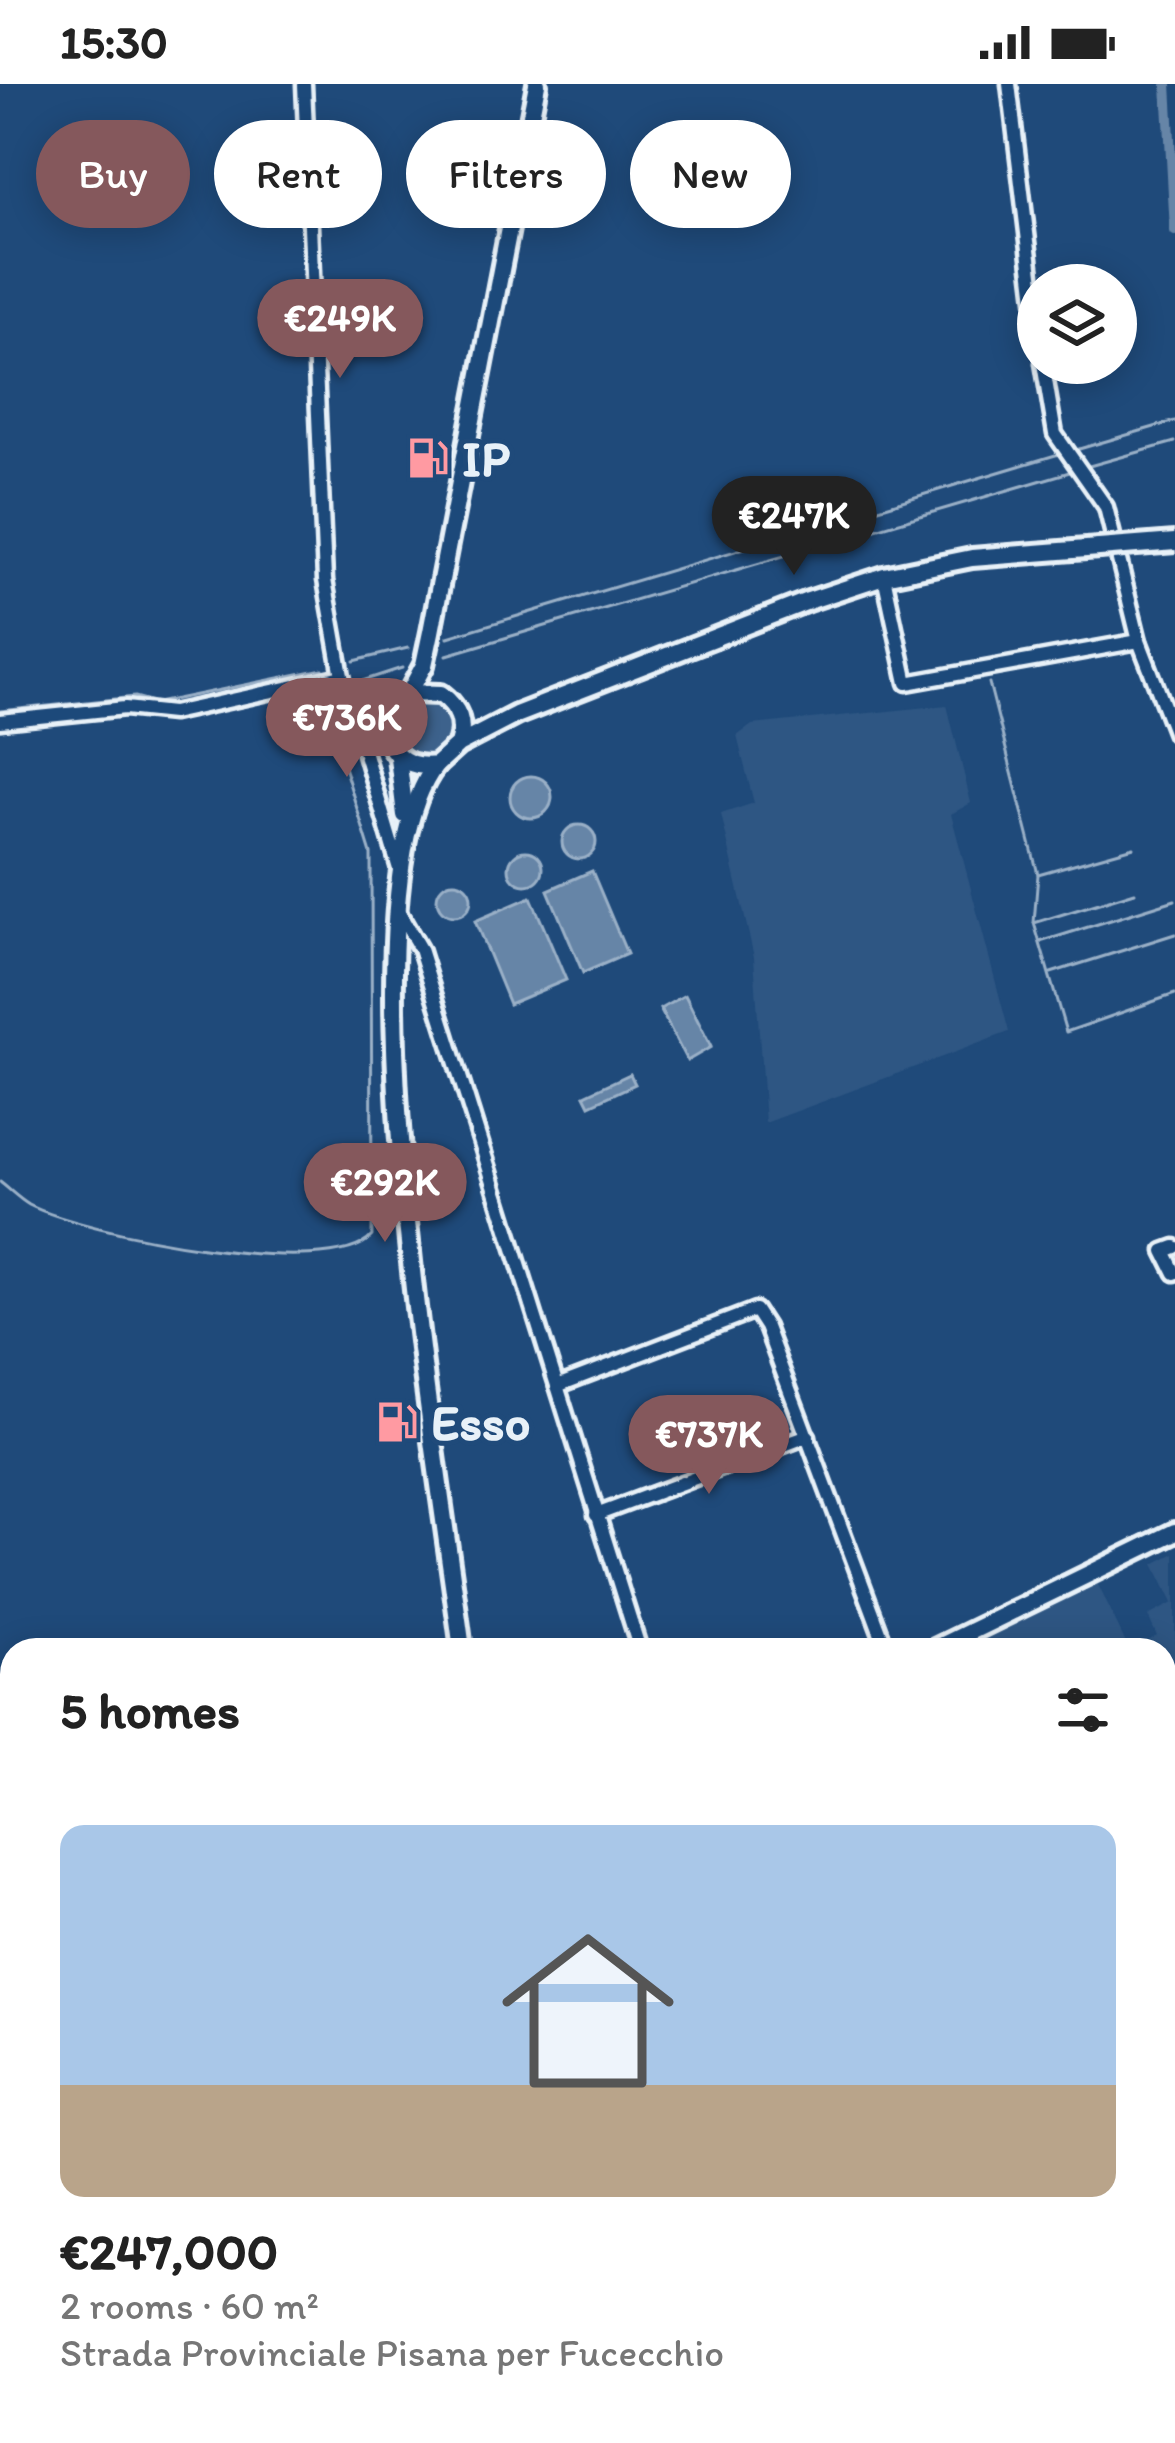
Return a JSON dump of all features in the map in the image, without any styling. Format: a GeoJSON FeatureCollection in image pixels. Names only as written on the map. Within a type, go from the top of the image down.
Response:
{"type":"FeatureCollection","features":[{"type":"Feature","properties":{"kind":"main road"},"geometry":{"type":"LineString","coordinates":[[461,1638],[400,1150],[397,909],[405,778],[386,724],[392,706],[409,693],[424,664],[537,84]]}},
{"type":"Feature","properties":{"kind":"main road"},"geometry":{"type":"LineString","coordinates":[[404,838],[420,789],[436,765],[458,745],[516,715],[884,576],[972,558],[1175,542]]}},
{"type":"Feature","properties":{"kind":"main road"},"geometry":{"type":"LineString","coordinates":[[431,632],[441,694],[457,710],[477,717],[516,715]]}},
{"type":"Feature","properties":{"kind":"main road"},"geometry":{"type":"LineString","coordinates":[[409,693],[441,694]]}},
{"type":"Feature","properties":{"kind":"main road"},"geometry":{"type":"LineString","coordinates":[[457,710],[458,745]]}},
{"type":"Feature","properties":{"kind":"main road"},"geometry":{"type":"LineString","coordinates":[[398,758],[411,765],[436,765]]}},
{"type":"Feature","properties":{"kind":"main road"},"geometry":{"type":"LineString","coordinates":[[958,1638],[1175,1532]]}},
{"type":"Feature","properties":{"kind":"street"},"geometry":{"type":"LineString","coordinates":[[304,84],[321,528],[342,676],[399,869]]}},
{"type":"Feature","properties":{"kind":"street"},"geometry":{"type":"LineString","coordinates":[[1009,84],[1031,264]]}},
{"type":"Feature","properties":{"kind":"street"},"geometry":{"type":"LineString","coordinates":[[1047,384],[1055,434],[1106,507],[1138,641],[1175,734]]}},
{"type":"Feature","properties":{"kind":"street"},"geometry":{"type":"LineString","coordinates":[[884,576],[907,683],[1138,641]]}},
{"type":"Feature","properties":{"kind":"street"},"geometry":{"type":"LineString","coordinates":[[0,721],[125,708],[172,712],[342,676]]}},
{"type":"Feature","properties":{"kind":"street"},"geometry":{"type":"LineString","coordinates":[[397,909],[421,949],[636,1638]]}},
{"type":"Feature","properties":{"kind":"street"},"geometry":{"type":"LineString","coordinates":[[1175,1246],[1164,1251],[1175,1273]]}},
{"type":"Feature","properties":{"kind":"street"},"geometry":{"type":"LineString","coordinates":[[557,1386],[755,1310],[808,1436],[883,1638]]}},
{"type":"Feature","properties":{"kind":"street"},"geometry":{"type":"LineString","coordinates":[[596,1515],[808,1436]]}},
{"type":"Feature","properties":{"kind":"shaded area"},"geometry":{"type":"Polygon","coordinates":[[[424,701],[443,709],[451,728],[443,747],[424,755],[405,747],[397,728],[405,709],[424,701]]]}},
{"type":"Feature","properties":{"kind":"shaded area"},"geometry":{"type":"Polygon","coordinates":[[[947,705],[971,803],[951,814],[1009,1032],[765,1123],[754,957],[721,814],[754,803],[737,736],[752,725],[947,705]]]}},
{"type":"Feature","properties":{"kind":"shaded area"},"geometry":{"type":"Polygon","coordinates":[[[531,776],[546,782],[552,797],[546,812],[531,818],[516,812],[510,797],[516,782],[531,776]]]}},
{"type":"Feature","properties":{"kind":"shaded area"},"geometry":{"type":"Polygon","coordinates":[[[579,825],[591,830],[596,842],[591,854],[579,859],[567,854],[562,842],[567,830],[579,825]]]}},
{"type":"Feature","properties":{"kind":"shaded area"},"geometry":{"type":"Polygon","coordinates":[[[526,851],[538,856],[543,868],[538,880],[526,885],[514,880],[509,868],[514,856],[526,851]]]}},
{"type":"Feature","properties":{"kind":"shaded area"},"geometry":{"type":"Polygon","coordinates":[[[592,871],[627,954],[583,973],[548,890],[592,871]]]}},
{"type":"Feature","properties":{"kind":"shaded area"},"geometry":{"type":"Polygon","coordinates":[[[454,882],[466,887],[471,899],[466,911],[454,916],[442,911],[437,899],[442,887],[454,882]]]}},
{"type":"Feature","properties":{"kind":"shaded area"},"geometry":{"type":"Polygon","coordinates":[[[531,897],[566,980],[509,1004],[475,921],[531,897]]]}},
{"type":"Feature","properties":{"kind":"shaded area"},"geometry":{"type":"Polygon","coordinates":[[[685,995],[711,1047],[687,1061],[660,1009],[685,995]]]}},
{"type":"Feature","properties":{"kind":"shaded area"},"geometry":{"type":"Polygon","coordinates":[[[630,1074],[635,1084],[590,1105],[585,1095],[630,1074]]]}},
{"type":"Feature","properties":{"kind":"shaded area"},"geometry":{"type":"Polygon","coordinates":[[[1175,1553],[1175,1638],[1153,1638],[1157,1636],[1148,1616],[1173,1603],[1154,1564],[1175,1553]]]}},
{"type":"Feature","properties":{"kind":"shaded area"},"geometry":{"type":"Polygon","coordinates":[[[1093,1574],[1123,1638],[965,1638],[1093,1574]]]}},
{"type":"Feature","properties":{"kind":"waterway"},"geometry":{"type":"LineString","coordinates":[[1167,84],[1175,231]]}},
{"type":"Feature","properties":{"kind":"waterway"},"geometry":{"type":"LineString","coordinates":[[1079,449],[1175,421]]}},
{"type":"Feature","properties":{"kind":"waterway"},"geometry":{"type":"LineString","coordinates":[[1082,468],[1175,442]]}},
{"type":"Feature","properties":{"kind":"waterway"},"geometry":{"type":"LineString","coordinates":[[448,637],[1059,454]]}},
{"type":"Feature","properties":{"kind":"waterway"},"geometry":{"type":"LineString","coordinates":[[447,655],[1073,471]]}},
{"type":"Feature","properties":{"kind":"waterway"},"geometry":{"type":"LineString","coordinates":[[354,661],[408,648]]}},
{"type":"Feature","properties":{"kind":"waterway"},"geometry":{"type":"LineString","coordinates":[[353,684],[402,668]]}},
{"type":"Feature","properties":{"kind":"waterway"},"geometry":{"type":"LineString","coordinates":[[0,711],[135,697],[157,703],[323,669]]}},
{"type":"Feature","properties":{"kind":"waterway"},"geometry":{"type":"LineString","coordinates":[[989,683],[1038,874],[1034,923],[1066,1032],[1175,994]]}},
{"type":"Feature","properties":{"kind":"waterway"},"geometry":{"type":"LineString","coordinates":[[0,1182],[29,1205],[57,1216],[205,1248],[309,1255],[348,1249],[372,1236],[371,854],[325,705],[336,691]]}},
{"type":"Feature","properties":{"kind":"waterway"},"geometry":{"type":"LineString","coordinates":[[0,730],[96,717]]}},
{"type":"Feature","properties":{"kind":"waterway"},"geometry":{"type":"LineString","coordinates":[[1038,874],[1134,847]]}},
{"type":"Feature","properties":{"kind":"waterway"},"geometry":{"type":"LineString","coordinates":[[1034,923],[1135,892]]}},
{"type":"Feature","properties":{"kind":"waterway"},"geometry":{"type":"LineString","coordinates":[[1040,942],[1175,900]]}},
{"type":"Feature","properties":{"kind":"waterway"},"geometry":{"type":"LineString","coordinates":[[1051,973],[1175,934]]}},
{"type":"Feature","properties":{"kind":"place","name":"IP"},"geometry":{"type":"Point","coordinates":[428,458]}},
{"type":"Feature","properties":{"kind":"place","name":"Esso"},"geometry":{"type":"Point","coordinates":[397,1422]}}]}
